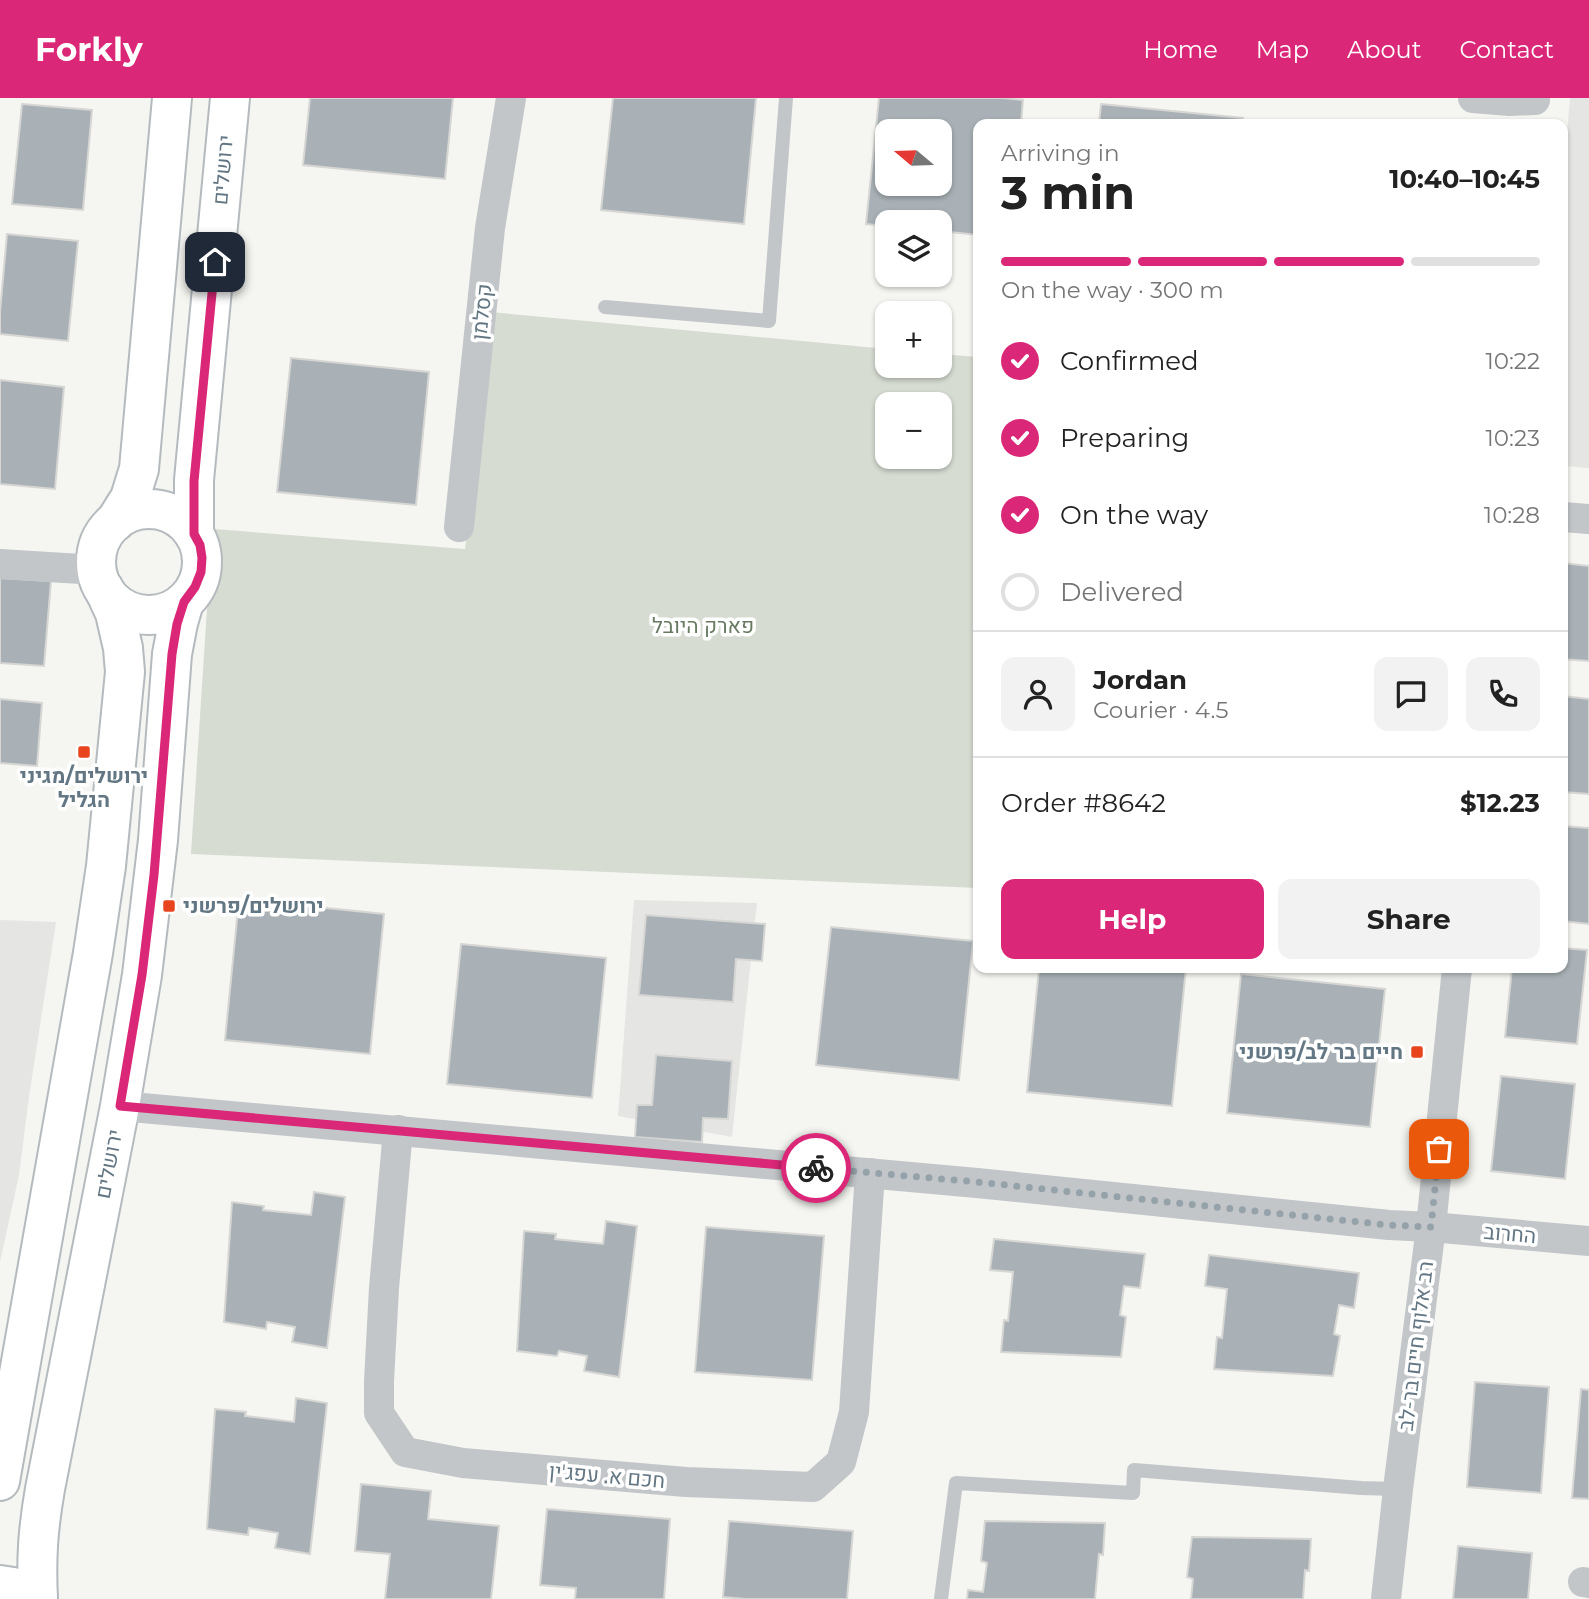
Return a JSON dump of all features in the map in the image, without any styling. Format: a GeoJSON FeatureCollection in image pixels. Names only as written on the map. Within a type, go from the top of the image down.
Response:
{"type":"FeatureCollection","features":[{"type":"Feature","properties":{"kind":"street"},"geometry":{"type":"LineString","coordinates":[[0,1481],[106,866],[125,672],[115,613],[100,579],[97,553],[103,536],[130,498],[139,469],[172,98]]}},
{"type":"Feature","properties":{"kind":"street","name":"ירושלים"},"geometry":{"type":"LineString","coordinates":[[194,534],[194,481],[230,98]]}},
{"type":"Feature","properties":{"kind":"street","name":"קסלמן"},"geometry":{"type":"LineString","coordinates":[[459,527],[490,228],[511,98]]}},
{"type":"Feature","properties":{"kind":"street"},"geometry":{"type":"LineString","coordinates":[[1473,98],[1510,101],[1534,108]]}},
{"type":"Feature","properties":{"kind":"street"},"geometry":{"type":"LineString","coordinates":[[0,564],[100,579],[116,603],[131,612],[150,614],[168,611],[184,602],[195,587],[201,572],[202,558],[200,545],[185,522],[158,509],[142,509],[127,513],[114,522]]}},
{"type":"Feature","properties":{"kind":"street"},"geometry":{"type":"LineString","coordinates":[[1568,517],[1589,519]]}},
{"type":"Feature","properties":{"kind":"street","name":"ירושלים"},"geometry":{"type":"LineString","coordinates":[[38,1599],[37,1553],[41,1512],[120,1106],[148,928],[162,799],[172,654],[184,602]]}},
{"type":"Feature","properties":{"kind":"street","name":"רב אלוף חיים בר-לב"},"geometry":{"type":"LineString","coordinates":[[1386,1599],[1431,1227],[1456,973]]}},
{"type":"Feature","properties":{"kind":"street","name":"החרוב"},"geometry":{"type":"LineString","coordinates":[[120,1106],[977,1182],[1388,1225],[1589,1241]]}},
{"type":"Feature","properties":{"kind":"street","name":"חכם א. עפג'ין"},"geometry":{"type":"LineString","coordinates":[[398,1130],[384,1288],[379,1413],[405,1452],[463,1463],[686,1482],[813,1487],[841,1462],[854,1412],[870,1173]]}},
{"type":"Feature","properties":{"kind":"street"},"geometry":{"type":"LineString","coordinates":[[0,1585],[13,1587],[38,1599]]}},
{"type":"Feature","properties":{"kind":"lane"},"geometry":{"type":"LineString","coordinates":[[605,307],[769,321],[786,98]]}},
{"type":"Feature","properties":{"kind":"lane"},"geometry":{"type":"LineString","coordinates":[[941,1599],[956,1483],[1133,1493],[1134,1470],[1398,1489]]}},
{"type":"Feature","properties":{"kind":"shaded area"},"geometry":{"type":"Polygon","coordinates":[[[1570,98],[1589,98],[1589,468],[1568,466],[1570,98]]]}},
{"type":"Feature","properties":{"kind":"shaded area"},"geometry":{"type":"Polygon","coordinates":[[[634,900],[757,903],[732,1137],[618,1116],[634,900]]]}},
{"type":"Feature","properties":{"kind":"shaded area"},"geometry":{"type":"Polygon","coordinates":[[[0,920],[56,922],[19,1175],[0,1262],[0,920]]]}},
{"type":"Feature","properties":{"kind":"green space","name":"פארק היובל"},"geometry":{"type":"Polygon","coordinates":[[[490,312],[875,348],[875,378],[952,378],[952,355],[973,357],[973,888],[191,854],[207,609],[217,576],[214,529],[465,549],[490,312]]]}},
{"type":"Feature","properties":{"kind":"building"},"geometry":{"type":"Polygon","coordinates":[[[310,98],[453,98],[445,179],[303,165],[310,98]]]}},
{"type":"Feature","properties":{"kind":"building"},"geometry":{"type":"Polygon","coordinates":[[[613,98],[756,98],[744,224],[601,210],[613,98]]]}},
{"type":"Feature","properties":{"kind":"building"},"geometry":{"type":"Polygon","coordinates":[[[879,98],[1023,100],[1021,119],[973,119],[973,234],[952,232],[952,210],[875,210],[875,225],[866,224],[875,137],[875,196],[952,196],[952,119],[877,119],[879,98]]]}},
{"type":"Feature","properties":{"kind":"building"},"geometry":{"type":"Polygon","coordinates":[[[22,104],[92,110],[83,210],[12,204],[22,104]]]}},
{"type":"Feature","properties":{"kind":"building"},"geometry":{"type":"Polygon","coordinates":[[[1101,104],[1243,118],[1243,119],[1100,119],[1101,104]]]}},
{"type":"Feature","properties":{"kind":"building"},"geometry":{"type":"Polygon","coordinates":[[[7,234],[78,241],[68,341],[0,334],[7,234]]]}},
{"type":"Feature","properties":{"kind":"building"},"geometry":{"type":"Polygon","coordinates":[[[291,358],[429,372],[416,505],[277,492],[291,358]]]}},
{"type":"Feature","properties":{"kind":"building"},"geometry":{"type":"Polygon","coordinates":[[[0,380],[64,387],[55,489],[0,484],[0,380]]]}},
{"type":"Feature","properties":{"kind":"building"},"geometry":{"type":"Polygon","coordinates":[[[1568,564],[1589,566],[1589,661],[1568,659],[1568,564]]]}},
{"type":"Feature","properties":{"kind":"building"},"geometry":{"type":"Polygon","coordinates":[[[0,578],[51,581],[44,666],[0,663],[0,578]]]}},
{"type":"Feature","properties":{"kind":"building"},"geometry":{"type":"Polygon","coordinates":[[[1568,697],[1589,699],[1589,794],[1568,792],[1568,697]]]}},
{"type":"Feature","properties":{"kind":"building"},"geometry":{"type":"Polygon","coordinates":[[[0,699],[42,703],[37,766],[0,763],[0,699]]]}},
{"type":"Feature","properties":{"kind":"building"},"geometry":{"type":"Polygon","coordinates":[[[1568,826],[1589,828],[1589,924],[1568,922],[1568,826]]]}},
{"type":"Feature","properties":{"kind":"building"},"geometry":{"type":"Polygon","coordinates":[[[239,899],[384,914],[370,1054],[225,1040],[239,899]]]}},
{"type":"Feature","properties":{"kind":"building"},"geometry":{"type":"Polygon","coordinates":[[[646,915],[765,924],[762,961],[736,959],[733,1002],[639,995],[646,915]]]}},
{"type":"Feature","properties":{"kind":"building"},"geometry":{"type":"Polygon","coordinates":[[[831,927],[973,941],[959,1080],[816,1065],[831,927]]]}},
{"type":"Feature","properties":{"kind":"building"},"geometry":{"type":"Polygon","coordinates":[[[461,944],[606,958],[592,1098],[447,1084],[461,944]]]}},
{"type":"Feature","properties":{"kind":"building"},"geometry":{"type":"Polygon","coordinates":[[[1568,948],[1587,950],[1577,1044],[1505,1037],[1511,973],[1568,973],[1568,948]]]}},
{"type":"Feature","properties":{"kind":"building"},"geometry":{"type":"Polygon","coordinates":[[[1039,973],[1185,973],[1172,1106],[1027,1092],[1039,973]]]}},
{"type":"Feature","properties":{"kind":"building"},"geometry":{"type":"Polygon","coordinates":[[[1241,974],[1385,989],[1370,1127],[1227,1113],[1241,974]]]}},
{"type":"Feature","properties":{"kind":"building"},"geometry":{"type":"Polygon","coordinates":[[[656,1055],[732,1061],[728,1119],[703,1118],[702,1142],[635,1137],[637,1105],[652,1105],[656,1055]]]}},
{"type":"Feature","properties":{"kind":"building"},"geometry":{"type":"Polygon","coordinates":[[[1501,1076],[1575,1084],[1565,1179],[1491,1171],[1501,1076]]]}},
{"type":"Feature","properties":{"kind":"building"},"geometry":{"type":"Polygon","coordinates":[[[314,1192],[345,1197],[327,1348],[292,1342],[295,1327],[267,1322],[266,1329],[224,1322],[232,1202],[264,1206],[263,1210],[311,1215],[314,1192]]]}},
{"type":"Feature","properties":{"kind":"building"},"geometry":{"type":"Polygon","coordinates":[[[606,1221],[637,1226],[619,1377],[584,1371],[587,1356],[559,1351],[557,1356],[517,1351],[524,1231],[556,1234],[555,1239],[603,1244],[606,1221]]]}},
{"type":"Feature","properties":{"kind":"building"},"geometry":{"type":"Polygon","coordinates":[[[706,1227],[824,1236],[812,1380],[695,1372],[706,1227]]]}},
{"type":"Feature","properties":{"kind":"building"},"geometry":{"type":"Polygon","coordinates":[[[994,1239],[1145,1254],[1140,1288],[1124,1286],[1120,1315],[1126,1317],[1121,1357],[1001,1352],[1004,1320],[1008,1321],[1013,1272],[990,1270],[994,1239]]]}},
{"type":"Feature","properties":{"kind":"building"},"geometry":{"type":"Polygon","coordinates":[[[1209,1255],[1359,1273],[1354,1308],[1339,1305],[1334,1334],[1340,1336],[1333,1376],[1214,1369],[1217,1337],[1222,1338],[1227,1289],[1205,1286],[1209,1255]]]}},
{"type":"Feature","properties":{"kind":"building"},"geometry":{"type":"Polygon","coordinates":[[[1475,1382],[1549,1387],[1541,1493],[1467,1487],[1475,1382]]]}},
{"type":"Feature","properties":{"kind":"building"},"geometry":{"type":"Polygon","coordinates":[[[1581,1389],[1589,1390],[1589,1499],[1572,1498],[1581,1389]]]}},
{"type":"Feature","properties":{"kind":"building"},"geometry":{"type":"Polygon","coordinates":[[[296,1398],[327,1403],[310,1554],[275,1548],[278,1533],[249,1528],[248,1535],[207,1529],[215,1409],[294,1422],[296,1398]]]}},
{"type":"Feature","properties":{"kind":"building"},"geometry":{"type":"Polygon","coordinates":[[[361,1484],[431,1491],[428,1519],[499,1526],[491,1599],[385,1599],[390,1554],[355,1551],[361,1484]]]}},
{"type":"Feature","properties":{"kind":"building"},"geometry":{"type":"Polygon","coordinates":[[[547,1509],[670,1519],[664,1599],[575,1599],[576,1588],[540,1585],[547,1509]]]}},
{"type":"Feature","properties":{"kind":"building"},"geometry":{"type":"Polygon","coordinates":[[[729,1521],[853,1531],[847,1599],[723,1597],[729,1521]]]}},
{"type":"Feature","properties":{"kind":"building"},"geometry":{"type":"Polygon","coordinates":[[[985,1521],[1105,1523],[1103,1555],[1099,1554],[1095,1599],[967,1599],[968,1590],[983,1592],[987,1563],[981,1561],[985,1521]]]}},
{"type":"Feature","properties":{"kind":"building"},"geometry":{"type":"Polygon","coordinates":[[[1192,1537],[1311,1539],[1309,1571],[1305,1570],[1303,1599],[1191,1599],[1193,1579],[1187,1577],[1192,1537]]]}},
{"type":"Feature","properties":{"kind":"building"},"geometry":{"type":"Polygon","coordinates":[[[1458,1546],[1532,1553],[1528,1599],[1453,1599],[1458,1546]]]}},
{"type":"Feature","properties":{"kind":"way so far"},"geometry":{"type":"LineString","coordinates":[[816,1168],[1388,1225],[1431,1227],[1439,1149]]}},
{"type":"Feature","properties":{"kind":"place","name":"ירושלים/מגיני הגליל"},"geometry":{"type":"Point","coordinates":[84,752]}},
{"type":"Feature","properties":{"kind":"place","name":"ירושלים/פרשני"},"geometry":{"type":"Point","coordinates":[169,906]}},
{"type":"Feature","properties":{"kind":"place","name":"חיים בר לב/פרשני"},"geometry":{"type":"Point","coordinates":[1417,1052]}},
{"type":"Feature","properties":{"kind":"route"},"geometry":{"type":"LineString","coordinates":[[215,262],[194,481],[194,534],[200,545],[201,572],[195,587],[184,602],[172,654],[154,875],[142,975],[120,1106],[816,1168]]}}]}
